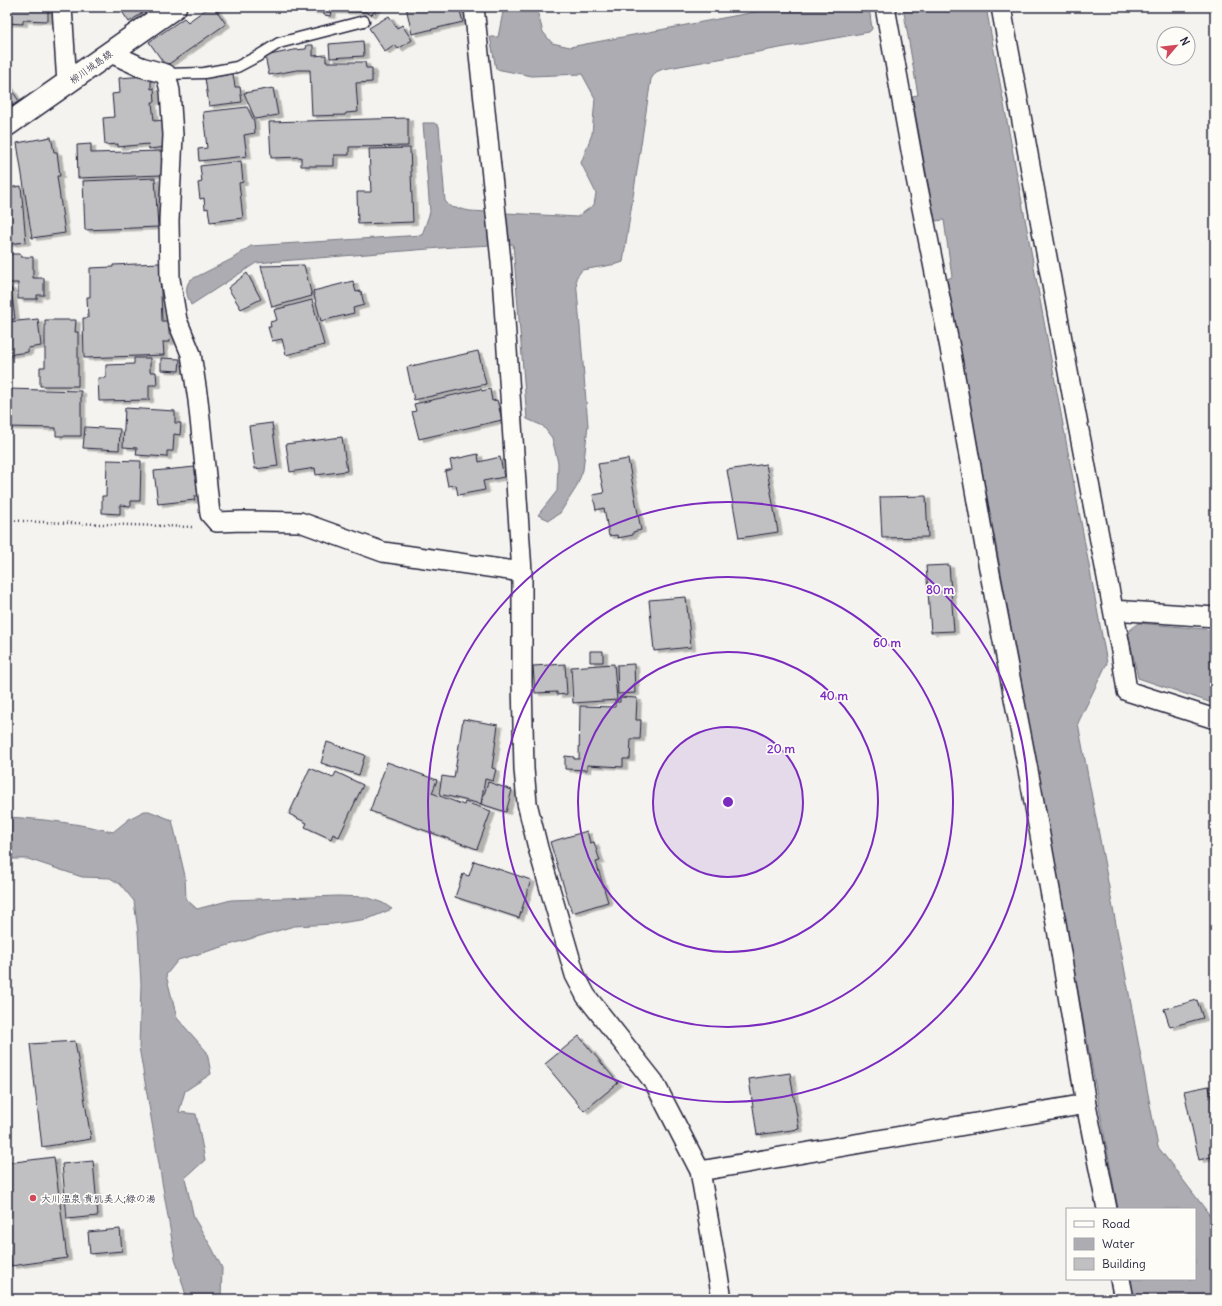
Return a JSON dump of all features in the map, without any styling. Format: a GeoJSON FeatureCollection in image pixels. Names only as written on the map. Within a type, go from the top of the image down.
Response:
{"type":"FeatureCollection","features":[{"type":"Feature","properties":{"kind":"main road","name":"柳川城島線"},"geometry":{"type":"LineString","coordinates":[[7,125],[111,53],[174,7]]}},
{"type":"Feature","properties":{"kind":"street"},"geometry":{"type":"LineString","coordinates":[[62,7],[67,84]]}},
{"type":"Feature","properties":{"kind":"street"},"geometry":{"type":"LineString","coordinates":[[474,7],[501,260],[522,572],[522,680],[524,769],[527,803],[538,848],[575,975],[586,996],[654,1082],[700,1171],[722,1299]]}},
{"type":"Feature","properties":{"kind":"street"},"geometry":{"type":"LineString","coordinates":[[885,7],[916,178],[950,348],[987,558],[1056,923],[1086,1104],[1107,1208]]}},
{"type":"Feature","properties":{"kind":"street"},"geometry":{"type":"LineString","coordinates":[[1001,7],[1127,691],[1215,719]]}},
{"type":"Feature","properties":{"kind":"street"},"geometry":{"type":"LineString","coordinates":[[111,53],[141,67],[166,74],[170,91],[173,135],[169,221],[170,278],[177,320],[191,354],[198,400],[210,514],[217,522],[300,522],[383,552],[522,572]]}},
{"type":"Feature","properties":{"kind":"street"},"geometry":{"type":"LineString","coordinates":[[1113,610],[1215,617]]}},
{"type":"Feature","properties":{"kind":"street"},"geometry":{"type":"LineString","coordinates":[[700,1171],[831,1147],[940,1130],[1086,1104]]}},
{"type":"Feature","properties":{"kind":"street"},"geometry":{"type":"LineString","coordinates":[[1120,1280],[1124,1299]]}},
{"type":"Feature","properties":{"kind":"lane"},"geometry":{"type":"LineString","coordinates":[[166,74],[204,73],[237,67],[278,43],[364,21]]}},
{"type":"Feature","properties":{"kind":"path"},"geometry":{"type":"LineString","coordinates":[[7,520],[207,527],[217,522]]}},
{"type":"Feature","properties":{"kind":"water"},"geometry":{"type":"Polygon","coordinates":[[[504,7],[536,7],[543,32],[552,43],[570,47],[781,7],[869,7],[872,29],[869,32],[663,69],[656,72],[651,79],[623,262],[582,270],[576,278],[588,425],[583,470],[576,488],[560,513],[549,520],[538,515],[557,491],[558,463],[552,438],[543,426],[527,419],[513,244],[453,247],[256,263],[191,305],[187,292],[187,286],[190,280],[232,259],[251,246],[422,235],[430,212],[423,123],[434,123],[439,126],[445,201],[451,207],[470,211],[577,217],[594,205],[596,193],[581,163],[592,134],[595,98],[582,74],[532,76],[496,69],[490,37],[498,37],[504,7]]]}},
{"type":"Feature","properties":{"kind":"water"},"geometry":{"type":"Polygon","coordinates":[[[903,7],[986,7],[1107,663],[1078,723],[1158,1147],[1215,1222],[1215,1299],[1134,1299],[1131,1280],[1196,1280],[1196,1208],[1118,1208],[947,279],[952,277],[944,220],[935,221],[912,96],[918,95],[903,7]]]}},
{"type":"Feature","properties":{"kind":"water"},"geometry":{"type":"Polygon","coordinates":[[[1138,623],[1215,630],[1215,704],[1138,678],[1128,632],[1138,623]]]}},
{"type":"Feature","properties":{"kind":"water"},"geometry":{"type":"Polygon","coordinates":[[[144,811],[149,811],[172,820],[185,876],[186,899],[197,909],[231,900],[338,896],[366,897],[383,903],[392,909],[368,919],[333,924],[294,926],[178,960],[166,975],[177,1018],[207,1052],[211,1074],[185,1091],[179,1112],[196,1114],[205,1160],[185,1178],[194,1218],[222,1268],[221,1299],[187,1299],[175,1258],[139,1047],[141,984],[138,932],[134,901],[120,884],[110,878],[82,877],[28,859],[7,859],[7,817],[60,822],[113,832],[129,819],[144,811]]]}},
{"type":"Feature","properties":{"kind":"building"},"geometry":{"type":"Polygon","coordinates":[[[7,7],[48,7],[48,21],[23,20],[23,24],[7,23],[7,7]]]}},
{"type":"Feature","properties":{"kind":"building"},"geometry":{"type":"Polygon","coordinates":[[[119,7],[151,7],[129,22],[119,7]]]}},
{"type":"Feature","properties":{"kind":"building"},"geometry":{"type":"Polygon","coordinates":[[[209,7],[214,7],[226,24],[166,66],[149,42],[184,18],[188,22],[209,7]]]}},
{"type":"Feature","properties":{"kind":"building"},"geometry":{"type":"Polygon","coordinates":[[[302,7],[379,7],[371,15],[366,12],[332,11],[331,16],[324,15],[324,12],[302,10],[302,7]]]}},
{"type":"Feature","properties":{"kind":"building"},"geometry":{"type":"Polygon","coordinates":[[[406,7],[459,7],[463,22],[412,34],[406,7]]]}},
{"type":"Feature","properties":{"kind":"building"},"geometry":{"type":"Polygon","coordinates":[[[389,16],[397,28],[402,25],[412,40],[398,49],[395,45],[385,52],[369,28],[389,16]]]}},
{"type":"Feature","properties":{"kind":"building"},"geometry":{"type":"Polygon","coordinates":[[[363,41],[364,56],[330,58],[329,44],[363,41]]]}},
{"type":"Feature","properties":{"kind":"building"},"geometry":{"type":"Polygon","coordinates":[[[307,45],[313,45],[313,56],[326,55],[326,62],[365,62],[366,68],[372,68],[372,82],[356,83],[358,112],[346,113],[345,115],[312,116],[310,70],[297,70],[269,75],[265,56],[306,49],[307,45]]]}},
{"type":"Feature","properties":{"kind":"building"},"geometry":{"type":"Polygon","coordinates":[[[233,74],[235,87],[240,87],[242,102],[209,106],[205,78],[233,74]]]}},
{"type":"Feature","properties":{"kind":"building"},"geometry":{"type":"Polygon","coordinates":[[[146,76],[146,79],[151,79],[151,89],[154,88],[155,102],[152,102],[154,121],[164,120],[166,147],[149,149],[148,144],[118,147],[118,144],[105,145],[103,118],[114,117],[112,94],[120,93],[119,78],[146,76]]]}},
{"type":"Feature","properties":{"kind":"building"},"geometry":{"type":"Polygon","coordinates":[[[7,83],[19,101],[7,109],[7,83]]]}},
{"type":"Feature","properties":{"kind":"building"},"geometry":{"type":"Polygon","coordinates":[[[273,88],[278,115],[255,119],[244,93],[273,88]]]}},
{"type":"Feature","properties":{"kind":"building"},"geometry":{"type":"Polygon","coordinates":[[[247,107],[254,121],[255,133],[244,135],[247,156],[199,161],[198,149],[207,148],[203,112],[247,107]]]}},
{"type":"Feature","properties":{"kind":"building"},"geometry":{"type":"Polygon","coordinates":[[[408,118],[408,146],[349,147],[349,155],[334,155],[334,166],[301,166],[301,157],[271,158],[269,122],[408,118]]]}},
{"type":"Feature","properties":{"kind":"building"},"geometry":{"type":"Polygon","coordinates":[[[51,137],[54,152],[57,152],[60,176],[57,176],[65,233],[32,238],[17,143],[51,137]]]}},
{"type":"Feature","properties":{"kind":"building"},"geometry":{"type":"Polygon","coordinates":[[[91,144],[91,153],[161,151],[162,175],[78,178],[77,145],[91,144]]]}},
{"type":"Feature","properties":{"kind":"building"},"geometry":{"type":"Polygon","coordinates":[[[410,148],[413,222],[358,224],[357,192],[371,192],[369,149],[410,148]]]}},
{"type":"Feature","properties":{"kind":"building"},"geometry":{"type":"Polygon","coordinates":[[[241,161],[243,182],[239,183],[243,218],[210,222],[208,208],[205,209],[204,198],[200,199],[198,183],[202,182],[200,166],[241,161]]]}},
{"type":"Feature","properties":{"kind":"building"},"geometry":{"type":"Polygon","coordinates":[[[155,178],[158,227],[85,230],[83,181],[155,178]]]}},
{"type":"Feature","properties":{"kind":"building"},"geometry":{"type":"Polygon","coordinates":[[[21,186],[26,242],[7,244],[7,188],[21,186]]]}},
{"type":"Feature","properties":{"kind":"building"},"geometry":{"type":"Polygon","coordinates":[[[7,254],[21,254],[21,257],[33,257],[33,278],[44,278],[44,295],[37,295],[37,299],[18,299],[18,283],[7,283],[7,254]]]}},
{"type":"Feature","properties":{"kind":"building"},"geometry":{"type":"Polygon","coordinates":[[[160,263],[162,321],[168,321],[170,342],[163,342],[164,355],[84,358],[83,318],[88,318],[87,297],[90,297],[90,268],[113,267],[113,265],[160,263]]]}},
{"type":"Feature","properties":{"kind":"building"},"geometry":{"type":"Polygon","coordinates":[[[304,265],[312,296],[272,307],[261,266],[304,265]]]}},
{"type":"Feature","properties":{"kind":"building"},"geometry":{"type":"Polygon","coordinates":[[[247,273],[261,299],[241,309],[228,288],[247,273]]]}},
{"type":"Feature","properties":{"kind":"building"},"geometry":{"type":"Polygon","coordinates":[[[353,281],[356,292],[361,291],[364,305],[353,308],[354,313],[321,321],[313,291],[353,281]]]}},
{"type":"Feature","properties":{"kind":"building"},"geometry":{"type":"Polygon","coordinates":[[[7,287],[11,287],[15,319],[7,320],[7,287]]]}},
{"type":"Feature","properties":{"kind":"building"},"geometry":{"type":"Polygon","coordinates":[[[312,300],[324,345],[286,355],[282,339],[272,341],[268,327],[271,327],[270,322],[277,320],[274,310],[312,300]]]}},
{"type":"Feature","properties":{"kind":"building"},"geometry":{"type":"Polygon","coordinates":[[[38,319],[41,346],[28,348],[28,352],[7,355],[7,322],[38,319]]]}},
{"type":"Feature","properties":{"kind":"building"},"geometry":{"type":"Polygon","coordinates":[[[45,320],[76,320],[75,332],[78,332],[78,386],[40,386],[40,367],[45,367],[45,320]]]}},
{"type":"Feature","properties":{"kind":"building"},"geometry":{"type":"Polygon","coordinates":[[[478,351],[486,384],[414,400],[407,367],[478,351]]]}},
{"type":"Feature","properties":{"kind":"building"},"geometry":{"type":"Polygon","coordinates":[[[134,358],[150,358],[150,372],[156,372],[157,385],[149,385],[149,400],[99,401],[98,378],[106,378],[106,365],[134,364],[134,358]]]}},
{"type":"Feature","properties":{"kind":"building"},"geometry":{"type":"Polygon","coordinates":[[[161,358],[180,359],[179,371],[161,370],[161,358]]]}},
{"type":"Feature","properties":{"kind":"building"},"geometry":{"type":"Polygon","coordinates":[[[7,389],[81,391],[81,436],[56,436],[56,428],[7,427],[7,389]]]}},
{"type":"Feature","properties":{"kind":"building"},"geometry":{"type":"Polygon","coordinates":[[[481,389],[482,391],[490,389],[492,401],[497,400],[502,420],[419,439],[412,412],[416,411],[414,404],[481,389]]]}},
{"type":"Feature","properties":{"kind":"building"},"geometry":{"type":"Polygon","coordinates":[[[125,408],[175,411],[175,423],[181,423],[180,435],[174,434],[173,451],[167,451],[167,457],[136,455],[137,448],[123,447],[125,408]]]}},
{"type":"Feature","properties":{"kind":"building"},"geometry":{"type":"Polygon","coordinates":[[[272,423],[278,466],[255,469],[249,426],[272,423]]]}},
{"type":"Feature","properties":{"kind":"building"},"geometry":{"type":"Polygon","coordinates":[[[85,427],[120,429],[119,450],[83,448],[85,427]]]}},
{"type":"Feature","properties":{"kind":"building"},"geometry":{"type":"Polygon","coordinates":[[[342,437],[347,471],[316,475],[315,468],[290,472],[286,444],[342,437]]]}},
{"type":"Feature","properties":{"kind":"building"},"geometry":{"type":"Polygon","coordinates":[[[478,454],[479,462],[500,457],[504,477],[483,481],[485,490],[458,495],[456,485],[448,486],[445,471],[452,469],[450,460],[478,454]]]}},
{"type":"Feature","properties":{"kind":"building"},"geometry":{"type":"Polygon","coordinates":[[[628,459],[641,530],[633,532],[633,535],[618,538],[617,535],[609,536],[604,508],[596,510],[593,495],[604,493],[598,464],[628,459]]]}},
{"type":"Feature","properties":{"kind":"building"},"geometry":{"type":"Polygon","coordinates":[[[107,460],[141,461],[140,501],[131,501],[131,506],[120,505],[120,514],[102,513],[102,496],[106,496],[107,460]]]}},
{"type":"Feature","properties":{"kind":"building"},"geometry":{"type":"Polygon","coordinates":[[[766,464],[778,532],[739,538],[727,470],[766,464]]]}},
{"type":"Feature","properties":{"kind":"building"},"geometry":{"type":"Polygon","coordinates":[[[195,467],[198,496],[194,496],[195,500],[158,504],[154,471],[195,467]]]}},
{"type":"Feature","properties":{"kind":"building"},"geometry":{"type":"Polygon","coordinates":[[[926,496],[928,537],[882,538],[880,497],[926,496]]]}},
{"type":"Feature","properties":{"kind":"building"},"geometry":{"type":"Polygon","coordinates":[[[949,565],[954,631],[931,632],[926,566],[949,565]]]}},
{"type":"Feature","properties":{"kind":"building"},"geometry":{"type":"Polygon","coordinates":[[[686,597],[691,647],[654,651],[649,600],[686,597]]]}},
{"type":"Feature","properties":{"kind":"building"},"geometry":{"type":"Polygon","coordinates":[[[590,651],[603,651],[603,662],[590,662],[590,651]]]}},
{"type":"Feature","properties":{"kind":"building"},"geometry":{"type":"Polygon","coordinates":[[[565,664],[567,694],[557,695],[557,692],[535,693],[533,666],[565,664]]]}},
{"type":"Feature","properties":{"kind":"building"},"geometry":{"type":"Polygon","coordinates":[[[614,664],[617,700],[573,703],[571,667],[614,664]]]}},
{"type":"Feature","properties":{"kind":"building"},"geometry":{"type":"Polygon","coordinates":[[[634,664],[635,693],[618,694],[617,665],[634,664]]]}},
{"type":"Feature","properties":{"kind":"building"},"geometry":{"type":"Polygon","coordinates":[[[620,697],[637,698],[636,720],[641,720],[640,739],[631,739],[630,759],[623,759],[623,767],[587,765],[587,770],[565,769],[565,756],[579,759],[580,706],[615,707],[615,702],[620,702],[620,697]]]}},
{"type":"Feature","properties":{"kind":"building"},"geometry":{"type":"Polygon","coordinates":[[[463,719],[498,725],[492,768],[496,769],[493,781],[485,779],[481,804],[439,794],[442,776],[454,778],[463,719]]]}},
{"type":"Feature","properties":{"kind":"building"},"geometry":{"type":"Polygon","coordinates":[[[327,742],[365,755],[359,775],[321,763],[327,742]]]}},
{"type":"Feature","properties":{"kind":"building"},"geometry":{"type":"Polygon","coordinates":[[[387,762],[437,780],[432,793],[464,805],[465,802],[491,811],[477,849],[370,811],[387,762]]]}},
{"type":"Feature","properties":{"kind":"building"},"geometry":{"type":"Polygon","coordinates":[[[310,768],[333,778],[336,772],[363,785],[339,837],[333,834],[331,839],[305,827],[307,823],[289,814],[310,768]]]}},
{"type":"Feature","properties":{"kind":"building"},"geometry":{"type":"Polygon","coordinates":[[[488,782],[512,790],[506,812],[481,804],[488,782]]]}},
{"type":"Feature","properties":{"kind":"building"},"geometry":{"type":"Polygon","coordinates":[[[587,831],[590,843],[594,842],[600,861],[596,862],[608,902],[572,913],[550,842],[587,831]]]}},
{"type":"Feature","properties":{"kind":"building"},"geometry":{"type":"Polygon","coordinates":[[[474,861],[531,880],[519,918],[455,897],[463,874],[469,876],[474,861]]]}},
{"type":"Feature","properties":{"kind":"building"},"geometry":{"type":"Polygon","coordinates":[[[1197,1000],[1203,1018],[1170,1027],[1164,1009],[1197,1000]]]}},
{"type":"Feature","properties":{"kind":"building"},"geometry":{"type":"Polygon","coordinates":[[[579,1036],[618,1083],[584,1111],[545,1064],[579,1036]]]}},
{"type":"Feature","properties":{"kind":"building"},"geometry":{"type":"Polygon","coordinates":[[[75,1041],[91,1139],[42,1147],[30,1044],[75,1041]]]}},
{"type":"Feature","properties":{"kind":"building"},"geometry":{"type":"Polygon","coordinates":[[[790,1073],[799,1129],[757,1135],[749,1079],[790,1073]]]}},
{"type":"Feature","properties":{"kind":"building"},"geometry":{"type":"Polygon","coordinates":[[[1209,1086],[1215,1115],[1215,1156],[1199,1160],[1184,1091],[1209,1086]]]}},
{"type":"Feature","properties":{"kind":"building","name":"大川温泉 貴肌美人;緑の湯"},"geometry":{"type":"Polygon","coordinates":[[[54,1157],[67,1258],[11,1266],[7,1233],[7,1163],[54,1157]]]}},
{"type":"Feature","properties":{"kind":"building"},"geometry":{"type":"Polygon","coordinates":[[[93,1161],[98,1216],[67,1219],[62,1164],[93,1161]]]}},
{"type":"Feature","properties":{"kind":"building"},"geometry":{"type":"Polygon","coordinates":[[[120,1229],[122,1251],[90,1254],[88,1232],[120,1229]]]}},
{"type":"Feature","properties":{"kind":"place","name":"大川温泉 貴肌美人;緑の湯"},"geometry":{"type":"Point","coordinates":[33,1198]}}]}
